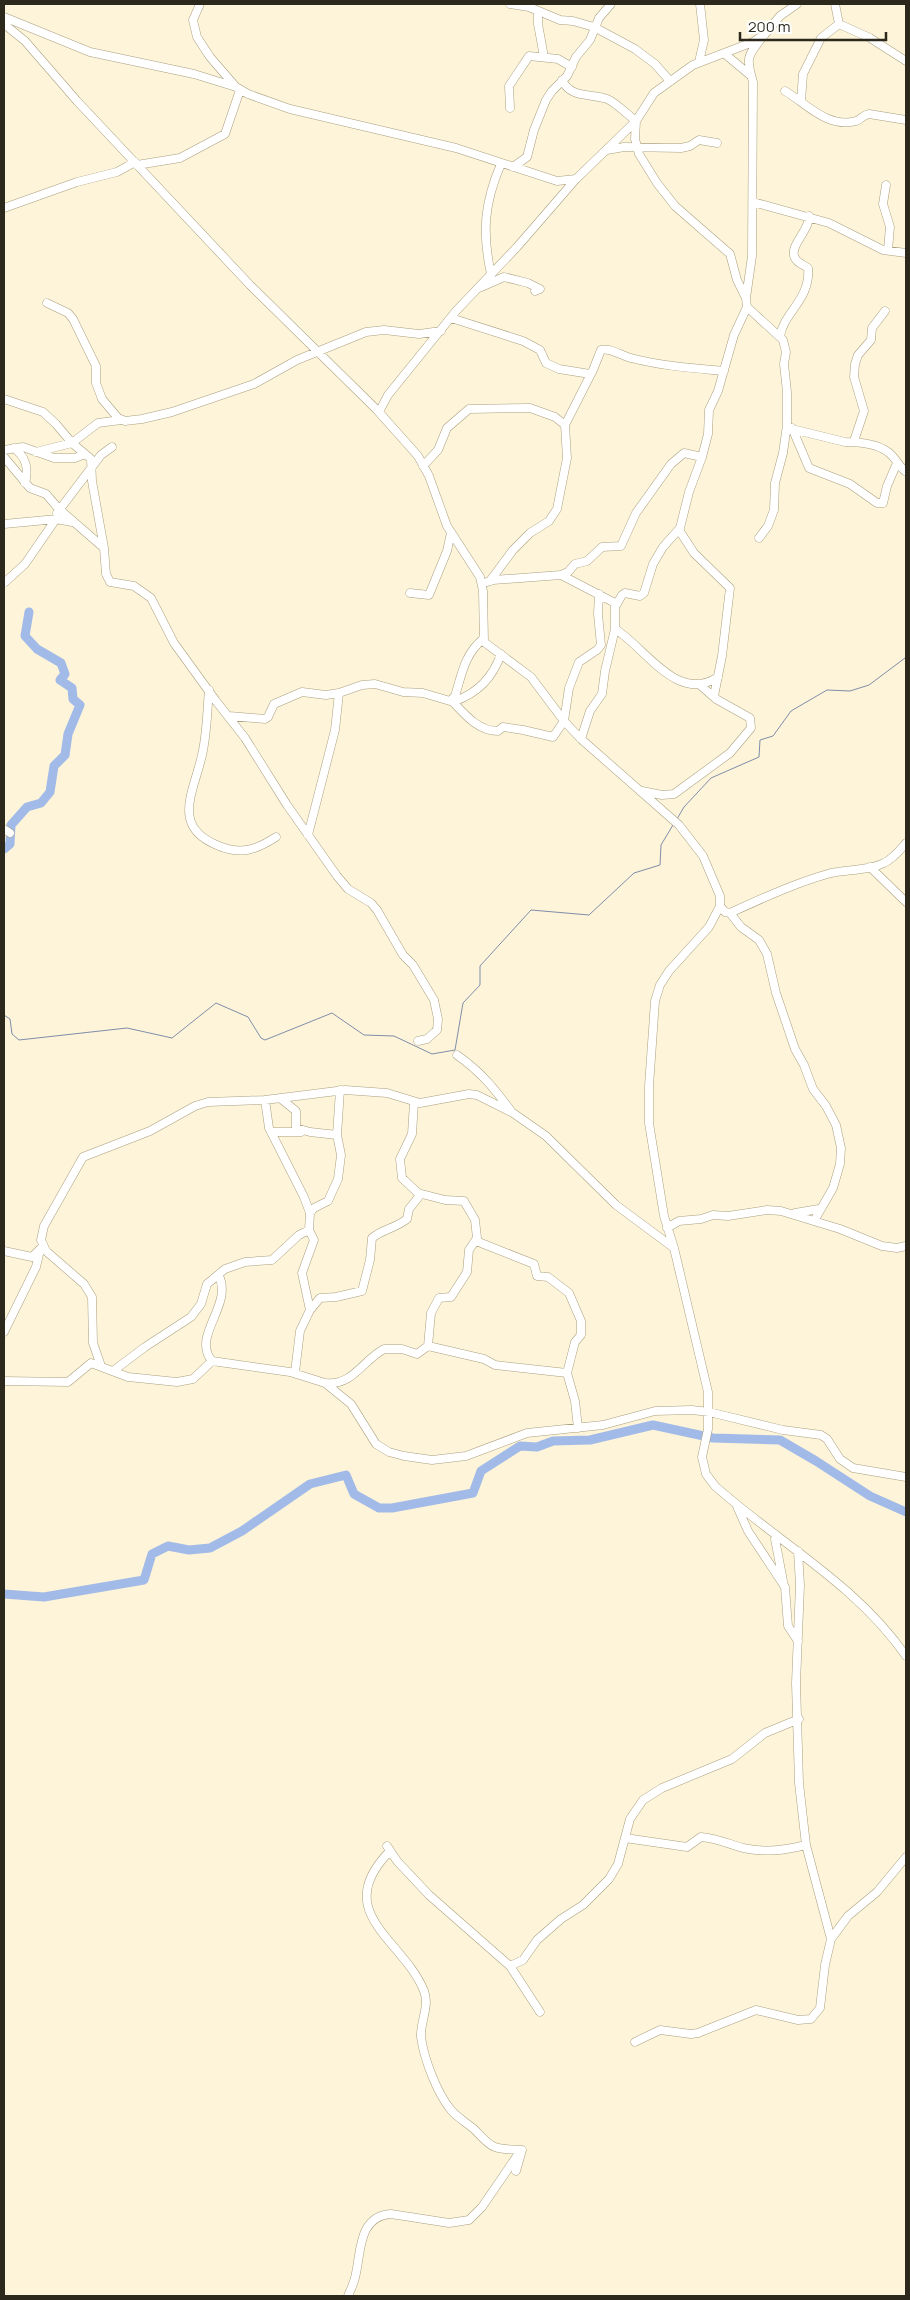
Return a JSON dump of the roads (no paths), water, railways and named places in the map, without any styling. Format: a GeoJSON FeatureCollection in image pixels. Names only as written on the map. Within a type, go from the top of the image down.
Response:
{"type":"FeatureCollection","features":[{"type":"Feature","properties":{"kind":"street"},"geometry":{"type":"LineString","coordinates":[[200,4],[193,20],[197,37],[210,57],[238,89]]}},
{"type":"Feature","properties":{"kind":"street"},"geometry":{"type":"LineString","coordinates":[[510,4],[538,11],[560,20],[573,21],[594,27],[635,49],[654,64],[670,81]]}},
{"type":"Feature","properties":{"kind":"street"},"geometry":{"type":"LineString","coordinates":[[513,167],[527,157],[534,130],[546,100],[567,76],[590,40],[598,18],[611,4]]}},
{"type":"Feature","properties":{"kind":"street"},"geometry":{"type":"LineString","coordinates":[[581,739],[590,711],[602,694],[605,671],[615,629],[614,610],[625,593],[640,596],[644,593],[653,564],[663,547],[679,530],[689,492],[702,457],[708,434],[709,410],[724,371],[746,302],[752,256],[753,82],[748,70],[748,60],[751,52],[780,16],[797,4]]}},
{"type":"Feature","properties":{"kind":"street"},"geometry":{"type":"LineString","coordinates":[[835,4],[839,24]]}},
{"type":"Feature","properties":{"kind":"street"},"geometry":{"type":"LineString","coordinates":[[698,5],[704,40],[699,62]]}},
{"type":"Feature","properties":{"kind":"street"},"geometry":{"type":"LineString","coordinates":[[538,11],[544,58]]}},
{"type":"Feature","properties":{"kind":"street"},"geometry":{"type":"LineString","coordinates":[[4,17],[95,53],[194,74],[290,109],[456,148],[557,181],[576,179]]}},
{"type":"Feature","properties":{"kind":"street"},"geometry":{"type":"LineString","coordinates":[[4,24],[25,40],[77,102],[278,314],[379,412],[418,456],[424,466],[451,533],[480,577],[486,582],[561,575],[568,572],[575,564],[587,561],[605,546],[621,546],[636,513],[671,464],[684,453],[702,457]]}},
{"type":"Feature","properties":{"kind":"street"},"geometry":{"type":"LineString","coordinates":[[839,24],[870,38],[906,62]]}},
{"type":"Feature","properties":{"kind":"street"},"geometry":{"type":"LineString","coordinates":[[801,101],[803,74],[821,38],[839,24]]}},
{"type":"Feature","properties":{"kind":"street"},"geometry":{"type":"LineString","coordinates":[[379,412],[388,396],[451,318],[576,179],[636,121],[654,94],[699,62],[741,48],[765,34]]}},
{"type":"Feature","properties":{"kind":"street"},"geometry":{"type":"LineString","coordinates":[[725,54],[751,77]]}},
{"type":"Feature","properties":{"kind":"street"},"geometry":{"type":"LineString","coordinates":[[510,108],[509,86],[530,56],[558,59],[572,67]]}},
{"type":"Feature","properties":{"kind":"street"},"geometry":{"type":"LineString","coordinates":[[562,80],[567,89],[586,96],[608,99],[636,121]]}},
{"type":"Feature","properties":{"kind":"street"},"geometry":{"type":"LineString","coordinates":[[4,208],[77,182],[117,172],[136,164],[180,158],[225,134],[238,89]]}},
{"type":"Feature","properties":{"kind":"street"},"geometry":{"type":"LineString","coordinates":[[786,92],[824,118],[833,121],[854,122],[869,114],[906,120]]}},
{"type":"Feature","properties":{"kind":"street"},"geometry":{"type":"LineString","coordinates":[[636,121],[636,150],[657,183],[675,206],[730,254],[736,280],[746,302],[780,336],[786,345],[784,364],[789,428],[775,483],[774,510],[768,526],[759,538]]}},
{"type":"Feature","properties":{"kind":"street"},"geometry":{"type":"LineString","coordinates":[[606,150],[687,148],[699,140],[717,143]]}},
{"type":"Feature","properties":{"kind":"street"},"geometry":{"type":"LineString","coordinates":[[491,274],[485,244],[488,201],[501,164]]}},
{"type":"Feature","properties":{"kind":"street"},"geometry":{"type":"LineString","coordinates":[[557,181],[561,186],[563,194]]}},
{"type":"Feature","properties":{"kind":"street"},"geometry":{"type":"LineString","coordinates":[[886,185],[883,204],[890,227],[888,250]]}},
{"type":"Feature","properties":{"kind":"street"},"geometry":{"type":"LineString","coordinates":[[753,202],[781,211],[809,216],[829,223],[875,247],[906,253]]}},
{"type":"Feature","properties":{"kind":"street"},"geometry":{"type":"LineString","coordinates":[[780,336],[781,329],[800,303],[804,290],[808,268],[796,260],[794,254],[798,240],[808,225],[809,216]]}},
{"type":"Feature","properties":{"kind":"street"},"geometry":{"type":"LineString","coordinates":[[477,289],[504,277],[539,288],[535,291]]}},
{"type":"Feature","properties":{"kind":"street"},"geometry":{"type":"LineString","coordinates":[[48,304],[68,313],[73,319],[96,366],[96,383],[102,399],[121,420]]}},
{"type":"Feature","properties":{"kind":"street"},"geometry":{"type":"LineString","coordinates":[[854,442],[864,411],[854,377],[855,364],[858,354],[871,340],[872,328],[885,311]]}},
{"type":"Feature","properties":{"kind":"street"},"geometry":{"type":"LineString","coordinates":[[451,318],[523,341],[540,350],[546,363],[559,369],[590,374]]}},
{"type":"Feature","properties":{"kind":"street"},"geometry":{"type":"LineString","coordinates":[[36,452],[72,443],[98,423],[142,419],[188,407],[254,384],[297,360],[375,330],[419,334],[440,331]]}},
{"type":"Feature","properties":{"kind":"street"},"geometry":{"type":"LineString","coordinates":[[724,371],[673,367],[629,358],[605,349],[601,350],[593,370],[564,422],[567,458],[557,509],[549,521],[530,533],[513,550],[486,582],[483,639],[487,645],[532,678],[564,721],[581,739],[679,825],[704,856],[717,886],[720,906],[724,912],[730,913],[800,883],[846,870],[870,868],[894,857],[906,842]]}},
{"type":"Feature","properties":{"kind":"street"},"geometry":{"type":"LineString","coordinates":[[4,399],[43,412],[72,443],[92,459],[92,481],[108,579],[113,584],[134,586],[151,598],[174,643],[245,738],[308,835],[343,884],[375,906],[403,955],[414,965],[434,1000],[438,1019],[437,1030],[427,1039],[418,1041]]}},
{"type":"Feature","properties":{"kind":"street"},"geometry":{"type":"LineString","coordinates":[[424,466],[438,450],[447,428],[469,409],[530,408],[564,422]]}},
{"type":"Feature","properties":{"kind":"street"},"geometry":{"type":"LineString","coordinates":[[789,428],[845,442],[878,446],[889,452],[904,471]]}},
{"type":"Feature","properties":{"kind":"street"},"geometry":{"type":"LineString","coordinates":[[789,428],[809,468],[850,484],[877,504],[882,503],[897,463]]}},
{"type":"Feature","properties":{"kind":"street"},"geometry":{"type":"LineString","coordinates":[[4,450],[23,447],[54,458],[76,458],[85,454]]}},
{"type":"Feature","properties":{"kind":"street"},"geometry":{"type":"LineString","coordinates":[[4,583],[25,564],[54,518],[101,455],[112,447]]}},
{"type":"Feature","properties":{"kind":"street"},"geometry":{"type":"LineString","coordinates":[[14,448],[22,455],[27,467],[26,483]]}},
{"type":"Feature","properties":{"kind":"street"},"geometry":{"type":"LineString","coordinates":[[4,457],[26,483],[34,490],[46,494],[60,510],[104,548]]}},
{"type":"Feature","properties":{"kind":"street"},"geometry":{"type":"LineString","coordinates":[[4,524],[54,518],[74,522]]}},
{"type":"Feature","properties":{"kind":"street"},"geometry":{"type":"LineString","coordinates":[[679,530],[684,541],[694,553],[731,591],[726,610],[722,656],[715,698]]}},
{"type":"Feature","properties":{"kind":"street"},"geometry":{"type":"LineString","coordinates":[[410,593],[429,595],[444,558],[451,533]]}},
{"type":"Feature","properties":{"kind":"street"},"geometry":{"type":"LineString","coordinates":[[561,575],[617,604]]}},
{"type":"Feature","properties":{"kind":"street"},"geometry":{"type":"LineString","coordinates":[[483,639],[470,651],[466,658],[454,703],[474,722],[493,731],[503,728],[518,729],[552,738],[564,721],[569,688],[579,662],[597,650],[601,645],[598,614],[599,594]]}},
{"type":"Feature","properties":{"kind":"street"},"geometry":{"type":"LineString","coordinates":[[615,629],[629,638],[668,676],[699,684],[707,684],[718,677]]}},
{"type":"Feature","properties":{"kind":"street"},"geometry":{"type":"LineString","coordinates":[[229,716],[264,720],[268,717],[274,704],[298,693],[321,695],[339,693],[362,685],[375,684],[404,692],[423,693],[450,701],[474,693],[480,688],[496,669],[501,654]]}},
{"type":"Feature","properties":{"kind":"street"},"geometry":{"type":"LineString","coordinates":[[640,791],[662,796],[674,794],[730,753],[751,728],[750,718],[715,698],[699,684]]}},
{"type":"Feature","properties":{"kind":"street"},"geometry":{"type":"LineString","coordinates":[[208,690],[205,738],[188,809],[190,824],[202,838],[235,852],[257,849],[276,838]]}},
{"type":"Feature","properties":{"kind":"street"},"geometry":{"type":"LineString","coordinates":[[308,835],[335,730],[339,693]]}},
{"type":"Feature","properties":{"kind":"street"},"geometry":{"type":"LineString","coordinates":[[870,868],[906,902]]}},
{"type":"Feature","properties":{"kind":"street"},"geometry":{"type":"LineString","coordinates":[[720,906],[709,927],[669,970],[660,985],[655,1001],[649,1086],[649,1123],[667,1228],[674,1248],[704,1374],[709,1412],[708,1429],[702,1457],[706,1474],[715,1486],[858,1600],[890,1633],[906,1656]]}},
{"type":"Feature","properties":{"kind":"street"},"geometry":{"type":"LineString","coordinates":[[730,913],[741,927],[758,940],[767,954],[776,994],[794,1049],[804,1064],[813,1088],[836,1124],[841,1148],[840,1164],[833,1188],[819,1209],[814,1221]]}},
{"type":"Feature","properties":{"kind":"street"},"geometry":{"type":"LineString","coordinates":[[458,1055],[491,1083],[513,1113]]}},
{"type":"Feature","properties":{"kind":"street"},"geometry":{"type":"LineString","coordinates":[[4,1332],[36,1267],[41,1247],[42,1231],[46,1221],[83,1157],[150,1131],[195,1106],[208,1102],[265,1100],[340,1090],[387,1093],[414,1102],[431,1102],[473,1094],[513,1113],[546,1136],[616,1205],[674,1248]]}},
{"type":"Feature","properties":{"kind":"street"},"geometry":{"type":"LineString","coordinates":[[310,1213],[314,1208],[328,1201],[337,1185],[341,1160],[337,1134],[340,1090]]}},
{"type":"Feature","properties":{"kind":"street"},"geometry":{"type":"LineString","coordinates":[[280,1098],[296,1111],[296,1128],[310,1132]]}},
{"type":"Feature","properties":{"kind":"street"},"geometry":{"type":"LineString","coordinates":[[265,1100],[270,1132],[293,1174],[310,1213],[309,1230],[314,1240],[302,1278],[310,1310]]}},
{"type":"Feature","properties":{"kind":"street"},"geometry":{"type":"LineString","coordinates":[[219,1276],[223,1285],[221,1300],[205,1340],[206,1353],[212,1361],[295,1372],[333,1384],[349,1379],[384,1349],[402,1349],[417,1354],[428,1346],[433,1308],[439,1298],[451,1297],[467,1272],[470,1248],[476,1241],[475,1220],[464,1201],[445,1200],[421,1194],[404,1181],[400,1172],[401,1155],[412,1134],[414,1102]]}},
{"type":"Feature","properties":{"kind":"street"},"geometry":{"type":"LineString","coordinates":[[270,1132],[337,1134]]}},
{"type":"Feature","properties":{"kind":"street"},"geometry":{"type":"LineString","coordinates":[[295,1372],[300,1331],[310,1310],[320,1298],[336,1297],[362,1291],[370,1260],[372,1238],[383,1230],[395,1227],[407,1219],[409,1209],[421,1194]]}},
{"type":"Feature","properties":{"kind":"street"},"geometry":{"type":"LineString","coordinates":[[667,1228],[693,1215],[728,1216],[767,1210],[800,1212],[819,1209]]}},
{"type":"Feature","properties":{"kind":"street"},"geometry":{"type":"LineString","coordinates":[[781,1210],[882,1246],[897,1248],[906,1246]]}},
{"type":"Feature","properties":{"kind":"street"},"geometry":{"type":"LineString","coordinates":[[113,1372],[145,1347],[191,1317],[201,1304],[207,1284],[226,1269],[240,1263],[272,1260],[299,1235],[309,1230]]}},
{"type":"Feature","properties":{"kind":"street"},"geometry":{"type":"LineString","coordinates":[[476,1241],[534,1264],[537,1276],[548,1277],[571,1296],[580,1317],[582,1332],[575,1342],[567,1373],[575,1400],[578,1428]]}},
{"type":"Feature","properties":{"kind":"street"},"geometry":{"type":"LineString","coordinates":[[4,1252],[32,1257],[41,1247]]}},
{"type":"Feature","properties":{"kind":"street"},"geometry":{"type":"LineString","coordinates":[[41,1247],[84,1284],[92,1297],[93,1342],[101,1366]]}},
{"type":"Feature","properties":{"kind":"street"},"geometry":{"type":"LineString","coordinates":[[428,1346],[484,1359],[495,1366],[567,1373]]}},
{"type":"Feature","properties":{"kind":"street"},"geometry":{"type":"LineString","coordinates":[[4,1381],[68,1382],[90,1364],[101,1366],[128,1377],[167,1382],[187,1381],[197,1376],[212,1361]]}},
{"type":"Feature","properties":{"kind":"street"},"geometry":{"type":"LineString","coordinates":[[325,1383],[352,1404],[376,1444],[389,1452],[404,1456],[432,1460],[466,1456],[527,1433],[610,1424],[655,1411],[677,1410],[709,1412],[783,1430],[822,1435],[828,1439],[840,1458],[853,1468],[906,1478]]}},
{"type":"Feature","properties":{"kind":"street"},"geometry":{"type":"LineString","coordinates":[[736,1502],[748,1531],[785,1587]]}},
{"type":"Feature","properties":{"kind":"street"},"geometry":{"type":"LineString","coordinates":[[778,1537],[775,1539],[776,1548],[785,1587],[788,1626],[798,1641]]}},
{"type":"Feature","properties":{"kind":"street"},"geometry":{"type":"LineString","coordinates":[[798,1551],[800,1585],[796,1684],[799,1719],[799,1783],[806,1845],[832,1939]]}},
{"type":"Feature","properties":{"kind":"street"},"geometry":{"type":"LineString","coordinates":[[510,1966],[523,1960],[537,1940],[561,1919],[583,1904],[609,1879],[618,1864],[626,1828],[634,1812],[644,1800],[656,1791],[732,1759],[764,1733],[799,1719]]}},
{"type":"Feature","properties":{"kind":"street"},"geometry":{"type":"LineString","coordinates":[[625,1838],[687,1848],[701,1837],[716,1839],[752,1850],[782,1851],[806,1845]]}},
{"type":"Feature","properties":{"kind":"street"},"geometry":{"type":"LineString","coordinates":[[522,2150],[494,2147],[452,2111],[438,2090],[421,2036],[425,2009],[424,1991],[407,1963],[374,1923],[369,1905],[370,1875],[388,1849],[429,1896],[510,1966],[540,2012]]}},
{"type":"Feature","properties":{"kind":"street"},"geometry":{"type":"LineString","coordinates":[[635,2042],[660,2030],[691,2034],[698,2033],[756,2010],[798,2020],[812,2019],[820,2008],[825,1965],[832,1939],[848,1916],[876,1892],[906,1857]]}},
{"type":"Feature","properties":{"kind":"street"},"geometry":{"type":"LineString","coordinates":[[516,2171],[522,2150]]}},
{"type":"Feature","properties":{"kind":"street"},"geometry":{"type":"LineString","coordinates":[[348,2296],[356,2275],[362,2236],[374,2221],[385,2214],[449,2223],[469,2220],[482,2207],[522,2150]]}},
{"type":"Feature","properties":{"kind":"waterway"},"geometry":{"type":"LineString","coordinates":[[4,849],[10,844],[11,825],[27,807],[41,803],[50,792],[54,766],[65,755],[68,734],[80,705],[73,699],[72,688],[60,680],[65,674],[61,663],[37,649],[25,636],[29,612]]}},
{"type":"Feature","properties":{"kind":"waterway"},"geometry":{"type":"LineString","coordinates":[[677,819],[684,807],[711,778],[759,757],[760,740],[773,736],[791,711],[827,690],[850,691],[869,685],[905,658]]}},
{"type":"Feature","properties":{"kind":"waterway"},"geometry":{"type":"LineString","coordinates":[[4,1015],[10,1019],[12,1034],[19,1040],[127,1028],[172,1038],[216,1003],[248,1017],[261,1038],[265,1040],[332,1013],[364,1035],[394,1036],[432,1054],[455,1050],[463,1003],[480,985],[480,966],[531,910],[589,915],[634,873],[660,865],[661,845],[673,825]]}},
{"type":"Feature","properties":{"kind":"waterway"},"geometry":{"type":"LineString","coordinates":[[4,1594],[44,1597],[144,1580],[152,1554],[168,1546],[189,1550],[210,1548],[242,1531],[310,1484],[346,1475],[354,1494],[379,1508],[392,1508],[473,1493],[481,1471],[520,1446],[537,1447],[553,1441],[590,1440],[653,1425],[713,1438],[780,1440],[870,1496],[906,1512]]}}]}
